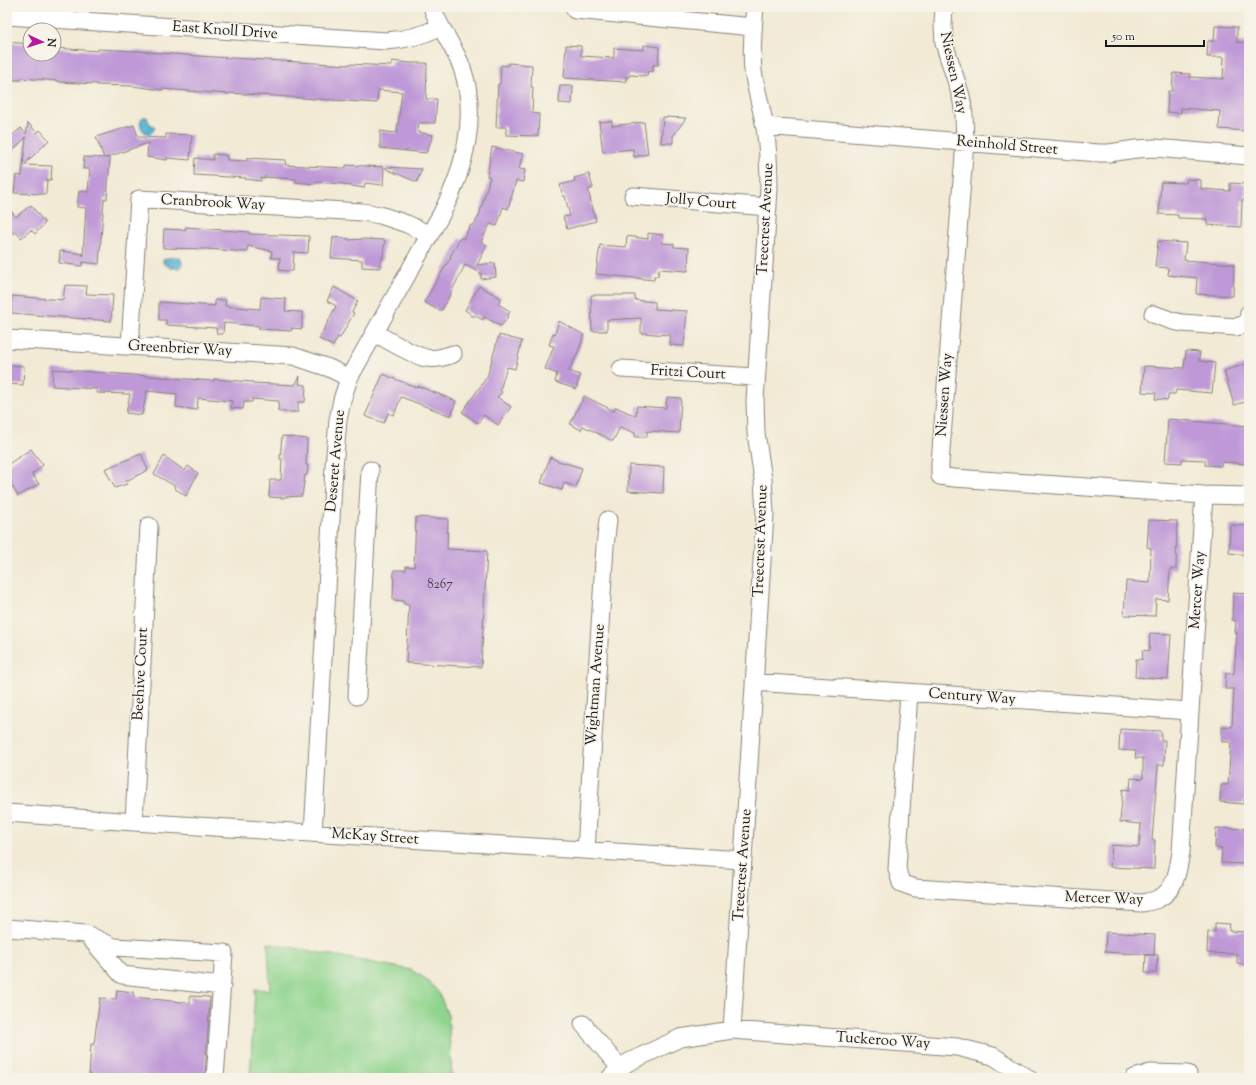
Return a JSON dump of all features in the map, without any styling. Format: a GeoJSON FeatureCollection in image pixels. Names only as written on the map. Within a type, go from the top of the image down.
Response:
{"type":"FeatureCollection","features":[{"type":"Feature","properties":{"kind":"street","name":"Deseret Avenue"},"geometry":{"type":"LineString","coordinates":[[313,833],[338,420],[342,400],[349,378],[430,235],[452,193],[465,151],[469,106],[462,69],[455,51],[440,27],[432,7]]}},
{"type":"Feature","properties":{"kind":"street"},"geometry":{"type":"LineString","coordinates":[[575,7],[575,10],[753,27]]}},
{"type":"Feature","properties":{"kind":"street","name":"Treecrest Avenue"},"geometry":{"type":"LineString","coordinates":[[732,1030],[765,502],[756,433],[755,400],[768,207],[769,160],[765,126],[753,70],[752,48],[755,7]]}},
{"type":"Feature","properties":{"kind":"street","name":"Niessen Way"},"geometry":{"type":"LineString","coordinates":[[944,7],[944,43],[961,96],[964,115],[965,142],[940,476],[1204,495],[1249,496]]}},
{"type":"Feature","properties":{"kind":"street","name":"East Knoll Drive"},"geometry":{"type":"LineString","coordinates":[[7,16],[386,41],[408,39],[428,33],[440,27]]}},
{"type":"Feature","properties":{"kind":"street","name":"Reinhold Street"},"geometry":{"type":"LineString","coordinates":[[765,126],[1099,153],[1155,148],[1249,156]]}},
{"type":"Feature","properties":{"kind":"street","name":"Jolly Court"},"geometry":{"type":"LineString","coordinates":[[633,196],[768,207]]}},
{"type":"Feature","properties":{"kind":"street","name":"Cranbrook Way"},"geometry":{"type":"LineString","coordinates":[[130,346],[139,199],[362,212],[380,215],[407,224],[430,235]]}},
{"type":"Feature","properties":{"kind":"street"},"geometry":{"type":"LineString","coordinates":[[1153,314],[1182,323],[1236,327],[1248,323],[1249,313]]}},
{"type":"Feature","properties":{"kind":"street"},"geometry":{"type":"LineString","coordinates":[[375,333],[425,358],[445,357],[454,354]]}},
{"type":"Feature","properties":{"kind":"street","name":"Greenbrier Way"},"geometry":{"type":"LineString","coordinates":[[7,338],[293,356],[329,368],[349,378]]}},
{"type":"Feature","properties":{"kind":"street","name":"Fritzi Court"},"geometry":{"type":"LineString","coordinates":[[621,369],[756,377]]}},
{"type":"Feature","properties":{"kind":"street"},"geometry":{"type":"LineString","coordinates":[[357,696],[370,470]]}},
{"type":"Feature","properties":{"kind":"street","name":"Mercer Way"},"geometry":{"type":"LineString","coordinates":[[909,693],[897,869],[902,883],[915,888],[1142,903],[1157,900],[1168,893],[1176,880],[1181,852],[1204,495]]}},
{"type":"Feature","properties":{"kind":"street","name":"Wightman Avenue"},"geometry":{"type":"LineString","coordinates":[[586,850],[605,546],[608,520]]}},
{"type":"Feature","properties":{"kind":"street","name":"Beehive Court"},"geometry":{"type":"LineString","coordinates":[[134,822],[149,526]]}},
{"type":"Feature","properties":{"kind":"street","name":"Century Way"},"geometry":{"type":"LineString","coordinates":[[754,682],[1190,711]]}},
{"type":"Feature","properties":{"kind":"street","name":"McKay Street"},"geometry":{"type":"LineString","coordinates":[[7,813],[743,860]]}},
{"type":"Feature","properties":{"kind":"street"},"geometry":{"type":"LineString","coordinates":[[7,928],[86,934],[114,947],[224,953],[216,1078]]}},
{"type":"Feature","properties":{"kind":"street"},"geometry":{"type":"LineString","coordinates":[[86,934],[122,975],[222,986]]}},
{"type":"Feature","properties":{"kind":"street"},"geometry":{"type":"LineString","coordinates":[[583,1024],[615,1073]]}},
{"type":"Feature","properties":{"kind":"street","name":"Tuckeroo Way"},"geometry":{"type":"LineString","coordinates":[[615,1073],[627,1063],[680,1038],[732,1030],[957,1047],[993,1056],[1028,1078]]}},
{"type":"Feature","properties":{"kind":"street"},"geometry":{"type":"LineString","coordinates":[[1134,1078],[1150,1073],[1188,1074]]}},
{"type":"Feature","properties":{"kind":"green space"},"geometry":{"type":"Polygon","coordinates":[[[268,943],[411,970],[426,979],[439,993],[448,1016],[452,1078],[250,1078],[255,989],[270,990],[268,943]]]}},
{"type":"Feature","properties":{"kind":"water"},"geometry":{"type":"Polygon","coordinates":[[[143,117],[147,117],[149,123],[155,127],[149,135],[144,132],[140,125],[143,117]]]}},
{"type":"Feature","properties":{"kind":"water"},"geometry":{"type":"Polygon","coordinates":[[[175,257],[180,258],[181,260],[182,264],[180,268],[171,268],[163,263],[163,260],[175,257]]]}},
{"type":"Feature","properties":{"kind":"building"},"geometry":{"type":"Polygon","coordinates":[[[1215,26],[1237,27],[1237,42],[1248,43],[1247,68],[1249,68],[1249,95],[1247,131],[1219,129],[1220,111],[1181,108],[1181,113],[1167,112],[1168,91],[1172,91],[1173,73],[1190,74],[1190,77],[1223,79],[1224,57],[1207,57],[1208,41],[1214,41],[1215,26]]]}},
{"type":"Feature","properties":{"kind":"building"},"geometry":{"type":"Polygon","coordinates":[[[7,42],[22,43],[22,62],[62,62],[62,49],[98,51],[98,49],[137,51],[348,65],[392,66],[392,61],[427,63],[426,99],[437,99],[435,123],[419,123],[418,132],[433,135],[426,153],[380,148],[380,131],[397,133],[402,92],[378,90],[377,103],[162,90],[132,86],[97,85],[21,78],[21,80],[7,80],[7,42]]]}},
{"type":"Feature","properties":{"kind":"building"},"geometry":{"type":"Polygon","coordinates":[[[566,45],[581,46],[581,56],[613,58],[614,48],[644,50],[644,45],[659,47],[658,65],[653,65],[653,72],[648,71],[647,76],[629,75],[629,77],[626,77],[626,82],[564,78],[566,45]]]}},
{"type":"Feature","properties":{"kind":"building"},"geometry":{"type":"Polygon","coordinates":[[[508,63],[532,65],[532,113],[539,114],[538,136],[506,135],[506,127],[496,127],[498,84],[500,84],[501,65],[508,66],[508,63]]]}},
{"type":"Feature","properties":{"kind":"building"},"geometry":{"type":"Polygon","coordinates":[[[560,86],[573,86],[572,104],[559,103],[560,86]]]}},
{"type":"Feature","properties":{"kind":"building"},"geometry":{"type":"Polygon","coordinates":[[[663,117],[686,118],[673,136],[673,143],[661,143],[663,117]]]}},
{"type":"Feature","properties":{"kind":"building"},"geometry":{"type":"Polygon","coordinates":[[[612,121],[612,126],[644,122],[648,154],[634,157],[633,149],[603,152],[599,122],[612,121]]]}},
{"type":"Feature","properties":{"kind":"building"},"geometry":{"type":"Polygon","coordinates":[[[28,123],[37,133],[40,130],[49,140],[24,165],[52,166],[51,180],[47,180],[46,194],[14,193],[16,175],[22,176],[26,137],[7,157],[7,140],[21,128],[26,134],[28,123]]]}},
{"type":"Feature","properties":{"kind":"building"},"geometry":{"type":"Polygon","coordinates":[[[134,125],[138,137],[166,138],[166,134],[192,135],[190,160],[167,158],[167,160],[147,157],[148,143],[105,158],[110,158],[107,199],[104,199],[99,264],[83,262],[82,266],[59,263],[60,251],[83,254],[83,256],[86,208],[77,207],[79,191],[88,192],[90,169],[83,169],[84,157],[104,158],[96,137],[134,125]]]}},
{"type":"Feature","properties":{"kind":"building"},"geometry":{"type":"Polygon","coordinates":[[[492,147],[523,154],[519,169],[525,170],[523,182],[516,181],[508,209],[503,207],[497,226],[490,224],[481,242],[487,245],[477,265],[495,263],[496,277],[481,279],[481,273],[465,265],[442,310],[438,310],[424,302],[451,257],[460,238],[463,239],[471,225],[473,226],[479,216],[490,177],[487,176],[492,147]]]}},
{"type":"Feature","properties":{"kind":"building"},"geometry":{"type":"Polygon","coordinates":[[[213,154],[226,155],[227,160],[247,161],[247,158],[286,160],[285,165],[346,168],[346,165],[384,167],[383,185],[365,183],[364,188],[345,184],[315,182],[315,184],[296,182],[296,179],[264,177],[264,179],[261,178],[261,181],[245,179],[246,178],[194,175],[195,158],[213,160],[213,154]]]}},
{"type":"Feature","properties":{"kind":"building"},"geometry":{"type":"Polygon","coordinates":[[[386,167],[422,169],[417,182],[386,169],[386,167]]]}},
{"type":"Feature","properties":{"kind":"building"},"geometry":{"type":"Polygon","coordinates":[[[589,174],[593,188],[588,190],[596,221],[567,229],[563,217],[570,216],[565,196],[563,196],[560,185],[575,181],[574,178],[589,174]]]}},
{"type":"Feature","properties":{"kind":"building"},"geometry":{"type":"Polygon","coordinates":[[[1187,179],[1201,180],[1201,189],[1230,191],[1230,183],[1246,184],[1245,201],[1242,200],[1241,227],[1207,225],[1207,219],[1178,218],[1178,215],[1159,214],[1161,182],[1186,183],[1187,179]]]}},
{"type":"Feature","properties":{"kind":"building"},"geometry":{"type":"Polygon","coordinates":[[[31,205],[45,223],[35,234],[31,230],[21,238],[16,232],[14,234],[7,225],[7,206],[16,217],[31,205]]]}},
{"type":"Feature","properties":{"kind":"building"},"geometry":{"type":"Polygon","coordinates":[[[186,227],[249,232],[249,234],[309,236],[308,253],[294,252],[293,271],[286,271],[279,270],[280,258],[271,258],[272,251],[248,246],[247,252],[163,248],[164,229],[185,230],[186,227]]]}},
{"type":"Feature","properties":{"kind":"building"},"geometry":{"type":"Polygon","coordinates":[[[648,233],[663,235],[662,243],[674,244],[674,247],[689,248],[688,271],[659,269],[658,276],[654,276],[654,280],[596,274],[600,245],[626,247],[627,236],[648,239],[648,233]]]}},
{"type":"Feature","properties":{"kind":"building"},"geometry":{"type":"Polygon","coordinates":[[[333,237],[349,240],[385,240],[382,261],[380,261],[380,268],[362,267],[362,260],[331,258],[333,237]]]}},
{"type":"Feature","properties":{"kind":"building"},"geometry":{"type":"Polygon","coordinates":[[[1158,241],[1186,243],[1184,260],[1234,264],[1233,296],[1196,294],[1197,278],[1168,275],[1169,268],[1155,267],[1158,241]]]}},
{"type":"Feature","properties":{"kind":"building"},"geometry":{"type":"Polygon","coordinates":[[[65,285],[87,286],[86,294],[113,295],[111,321],[11,313],[12,296],[63,300],[65,285]]]}},
{"type":"Feature","properties":{"kind":"building"},"geometry":{"type":"Polygon","coordinates":[[[479,286],[501,298],[498,304],[510,311],[506,320],[501,326],[484,317],[483,320],[476,316],[471,316],[471,314],[465,310],[479,286]]]}},
{"type":"Feature","properties":{"kind":"building"},"geometry":{"type":"Polygon","coordinates":[[[334,287],[358,301],[352,312],[354,313],[340,338],[338,337],[333,346],[319,339],[336,306],[327,301],[334,287]]]}},
{"type":"Feature","properties":{"kind":"building"},"geometry":{"type":"Polygon","coordinates":[[[591,295],[635,295],[635,300],[655,302],[655,309],[687,311],[684,346],[670,345],[670,335],[641,333],[641,318],[607,320],[607,331],[592,331],[591,295]]]}},
{"type":"Feature","properties":{"kind":"building"},"geometry":{"type":"Polygon","coordinates":[[[261,297],[286,299],[285,311],[302,312],[302,329],[292,328],[291,331],[259,329],[259,326],[224,323],[223,334],[217,334],[216,328],[166,325],[166,320],[159,320],[159,302],[215,306],[215,300],[226,300],[225,306],[260,309],[261,297]]]}},
{"type":"Feature","properties":{"kind":"building"},"geometry":{"type":"Polygon","coordinates":[[[559,321],[584,335],[569,371],[580,375],[576,389],[555,382],[557,374],[545,369],[554,346],[549,345],[553,333],[555,334],[559,321]]]}},
{"type":"Feature","properties":{"kind":"building"},"geometry":{"type":"Polygon","coordinates":[[[499,335],[522,341],[515,369],[507,367],[500,390],[502,392],[497,397],[511,407],[498,425],[484,415],[478,423],[462,412],[487,377],[499,335]]]}},
{"type":"Feature","properties":{"kind":"building"},"geometry":{"type":"Polygon","coordinates":[[[1186,351],[1200,352],[1199,361],[1215,363],[1212,393],[1176,390],[1175,394],[1168,394],[1168,400],[1155,399],[1156,393],[1142,392],[1144,366],[1184,368],[1186,351]]]}},
{"type":"Feature","properties":{"kind":"building"},"geometry":{"type":"Polygon","coordinates":[[[1249,363],[1249,401],[1234,405],[1224,371],[1249,363]]]}},
{"type":"Feature","properties":{"kind":"building"},"geometry":{"type":"Polygon","coordinates":[[[7,365],[24,366],[23,385],[7,384],[7,365]]]}},
{"type":"Feature","properties":{"kind":"building"},"geometry":{"type":"Polygon","coordinates":[[[53,369],[214,381],[214,379],[295,385],[300,376],[299,384],[306,385],[305,402],[298,402],[298,412],[285,412],[278,411],[279,401],[252,399],[252,402],[244,402],[243,409],[231,408],[232,401],[198,398],[197,410],[176,407],[177,394],[147,391],[142,415],[126,413],[130,394],[97,393],[97,389],[52,386],[53,369]]]}},
{"type":"Feature","properties":{"kind":"building"},"geometry":{"type":"Polygon","coordinates":[[[383,374],[417,388],[418,386],[456,401],[451,416],[401,397],[394,415],[388,413],[384,423],[365,416],[383,374]]]}},
{"type":"Feature","properties":{"kind":"building"},"geometry":{"type":"Polygon","coordinates":[[[584,396],[614,411],[616,407],[636,416],[637,406],[666,408],[667,397],[681,398],[679,433],[647,431],[647,437],[635,437],[635,433],[620,427],[613,441],[583,426],[581,430],[570,424],[584,396]]]}},
{"type":"Feature","properties":{"kind":"building"},"geometry":{"type":"Polygon","coordinates":[[[1168,419],[1249,426],[1249,464],[1222,462],[1221,466],[1205,465],[1205,460],[1182,459],[1182,463],[1165,462],[1168,419]]]}},
{"type":"Feature","properties":{"kind":"building"},"geometry":{"type":"Polygon","coordinates":[[[282,436],[307,439],[306,465],[308,465],[302,496],[284,498],[269,497],[270,480],[281,480],[282,459],[280,459],[282,436]]]}},
{"type":"Feature","properties":{"kind":"building"},"geometry":{"type":"Polygon","coordinates":[[[31,449],[43,465],[32,474],[39,484],[18,496],[7,477],[7,465],[31,449]]]}},
{"type":"Feature","properties":{"kind":"building"},"geometry":{"type":"Polygon","coordinates":[[[141,454],[148,470],[126,481],[127,484],[115,488],[105,469],[141,454]]]}},
{"type":"Feature","properties":{"kind":"building"},"geometry":{"type":"Polygon","coordinates":[[[164,456],[185,471],[188,466],[198,473],[186,496],[174,488],[175,486],[154,474],[164,456]]]}},
{"type":"Feature","properties":{"kind":"building"},"geometry":{"type":"Polygon","coordinates":[[[550,457],[582,468],[576,487],[564,483],[562,490],[541,483],[550,457]]]}},
{"type":"Feature","properties":{"kind":"building"},"geometry":{"type":"Polygon","coordinates":[[[629,465],[664,467],[663,493],[628,491],[629,465]]]}},
{"type":"Feature","properties":{"kind":"building"},"geometry":{"type":"Polygon","coordinates":[[[416,517],[448,519],[447,549],[487,551],[481,667],[406,663],[409,605],[404,604],[404,601],[393,600],[394,570],[406,570],[406,566],[414,567],[416,517]]]}},
{"type":"Feature","properties":{"kind":"building"},"geometry":{"type":"Polygon","coordinates":[[[1149,520],[1177,521],[1176,569],[1170,569],[1168,600],[1156,599],[1155,616],[1124,615],[1126,581],[1150,583],[1151,548],[1147,547],[1149,520]]]}},
{"type":"Feature","properties":{"kind":"building"},"geometry":{"type":"Polygon","coordinates":[[[1230,525],[1249,526],[1249,555],[1229,553],[1230,525]]]}},
{"type":"Feature","properties":{"kind":"building"},"geometry":{"type":"Polygon","coordinates":[[[1233,593],[1249,594],[1249,801],[1244,800],[1243,804],[1220,802],[1221,785],[1228,785],[1231,742],[1222,742],[1222,726],[1232,727],[1234,689],[1225,689],[1226,673],[1234,674],[1237,633],[1235,633],[1236,621],[1232,620],[1233,593]]]}},
{"type":"Feature","properties":{"kind":"building"},"geometry":{"type":"Polygon","coordinates":[[[1150,633],[1171,634],[1168,679],[1135,677],[1136,659],[1142,660],[1143,650],[1149,651],[1150,633]]]}},
{"type":"Feature","properties":{"kind":"building"},"geometry":{"type":"Polygon","coordinates":[[[1120,729],[1161,731],[1161,740],[1165,740],[1164,765],[1158,765],[1152,840],[1155,840],[1154,869],[1110,867],[1112,845],[1139,847],[1141,824],[1120,822],[1123,789],[1130,790],[1131,778],[1143,779],[1143,758],[1135,758],[1136,751],[1119,750],[1120,729]]]}},
{"type":"Feature","properties":{"kind":"building"},"geometry":{"type":"Polygon","coordinates":[[[1216,828],[1247,829],[1245,864],[1221,863],[1222,848],[1215,848],[1216,828]]]}},
{"type":"Feature","properties":{"kind":"building"},"geometry":{"type":"Polygon","coordinates":[[[1215,923],[1230,924],[1229,931],[1249,932],[1249,965],[1237,964],[1237,954],[1207,953],[1208,932],[1215,932],[1215,923]]]}},
{"type":"Feature","properties":{"kind":"building"},"geometry":{"type":"Polygon","coordinates":[[[1106,932],[1155,935],[1154,955],[1105,952],[1106,932]]]}},
{"type":"Feature","properties":{"kind":"building"},"geometry":{"type":"Polygon","coordinates":[[[1146,955],[1158,955],[1156,973],[1145,973],[1146,955]]]}},
{"type":"Feature","properties":{"kind":"building"},"geometry":{"type":"Polygon","coordinates":[[[117,990],[133,992],[134,997],[190,1003],[190,996],[210,997],[205,1078],[89,1077],[91,1044],[94,1044],[100,998],[116,999],[117,990]]]}}]}
